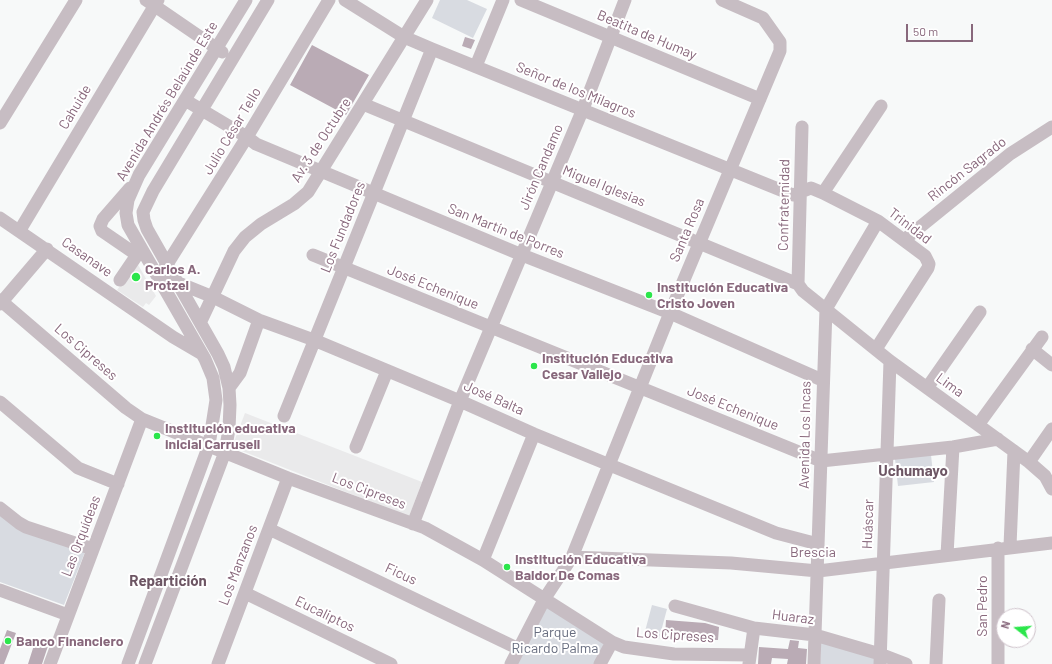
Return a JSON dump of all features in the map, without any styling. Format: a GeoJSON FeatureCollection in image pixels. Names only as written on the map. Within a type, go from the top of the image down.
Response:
{"type":"FeatureCollection","features":[{"type":"Feature","properties":{"kind":"street"},"geometry":{"type":"LineString","coordinates":[[0,123],[76,0]]}},
{"type":"Feature","properties":{"kind":"street","name":"Avenida Andrés Belaúnde Este"},"geometry":{"type":"LineString","coordinates":[[128,664],[209,445],[216,400],[213,378],[202,354],[159,277],[140,254],[128,225],[126,213],[133,185],[246,0]]}},
{"type":"Feature","properties":{"kind":"street"},"geometry":{"type":"LineString","coordinates":[[145,664],[224,452],[229,429],[229,388],[224,367],[218,354],[147,229],[143,212],[153,191],[268,0]]}},
{"type":"Feature","properties":{"kind":"street","name":"Julio César Tello"},"geometry":{"type":"LineString","coordinates":[[159,277],[168,265],[247,137],[329,0]]}},
{"type":"Feature","properties":{"kind":"street","name":"Señor de los Milagros"},"geometry":{"type":"LineString","coordinates":[[345,0],[404,37],[432,49],[793,195],[800,193]]}},
{"type":"Feature","properties":{"kind":"street","name":"Av. 3 de Octubre"},"geometry":{"type":"LineString","coordinates":[[200,321],[213,297],[234,251],[245,237],[261,224],[294,204],[308,192],[427,0]]}},
{"type":"Feature","properties":{"kind":"street"},"geometry":{"type":"LineString","coordinates":[[476,66],[503,0]]}},
{"type":"Feature","properties":{"kind":"street","name":"Beatita de Humay"},"geometry":{"type":"LineString","coordinates":[[521,0],[760,99]]}},
{"type":"Feature","properties":{"kind":"street","name":"Jirón Candamo"},"geometry":{"type":"LineString","coordinates":[[413,524],[460,400],[583,109],[626,0]]}},
{"type":"Feature","properties":{"kind":"street","name":"Santa Rosa"},"geometry":{"type":"LineString","coordinates":[[511,664],[545,598],[572,557],[670,313],[780,51],[780,42],[763,18],[722,0]]}},
{"type":"Feature","properties":{"kind":"street"},"geometry":{"type":"LineString","coordinates":[[153,2],[216,49],[232,59]]}},
{"type":"Feature","properties":{"kind":"street","name":"Cahuide"},"geometry":{"type":"LineString","coordinates":[[20,230],[153,2]]}},
{"type":"Feature","properties":{"kind":"street","name":"Los Fundadores"},"geometry":{"type":"LineString","coordinates":[[284,416],[432,49]]}},
{"type":"Feature","properties":{"kind":"street","name":"San Martín de Porres"},"geometry":{"type":"LineString","coordinates":[[185,100],[247,137],[256,144],[522,255],[670,313],[822,380]]}},
{"type":"Feature","properties":{"kind":"street","name":"Miguel Iglesias"},"geometry":{"type":"LineString","coordinates":[[363,104],[700,242],[798,284],[803,291],[826,309]]}},
{"type":"Feature","properties":{"kind":"street"},"geometry":{"type":"LineString","coordinates":[[823,192],[881,106]]}},
{"type":"Feature","properties":{"kind":"street","name":"Confraternidad"},"geometry":{"type":"LineString","coordinates":[[798,284],[802,127]]}},
{"type":"Feature","properties":{"kind":"street","name":"Rincón Sagrado"},"geometry":{"type":"LineString","coordinates":[[904,240],[1005,157],[1052,127]]}},
{"type":"Feature","properties":{"kind":"street"},"geometry":{"type":"LineString","coordinates":[[120,280],[140,254],[102,231],[100,226],[103,219],[133,185]]}},
{"type":"Feature","properties":{"kind":"street","name":"Trinidad"},"geometry":{"type":"LineString","coordinates":[[800,193],[804,189],[811,188],[823,192],[878,221],[925,256],[928,268],[876,349]]}},
{"type":"Feature","properties":{"kind":"street","name":"Casanave"},"geometry":{"type":"LineString","coordinates":[[0,218],[20,230],[173,337],[202,354]]}},
{"type":"Feature","properties":{"kind":"street","name":"Avenida Los Incas"},"geometry":{"type":"LineString","coordinates":[[814,664],[818,571],[822,380],[826,309],[878,221]]}},
{"type":"Feature","properties":{"kind":"street"},"geometry":{"type":"LineString","coordinates":[[1,302],[47,249]]}},
{"type":"Feature","properties":{"kind":"street","name":"José Echenique"},"geometry":{"type":"LineString","coordinates":[[313,254],[491,328],[821,461],[953,446],[998,439]]}},
{"type":"Feature","properties":{"kind":"street","name":"José Balta"},"geometry":{"type":"LineString","coordinates":[[159,277],[176,282],[213,297],[259,320],[314,340],[460,400],[534,434],[608,465],[776,533],[818,544]]}},
{"type":"Feature","properties":{"kind":"street","name":"Los Cipreses"},"geometry":{"type":"LineString","coordinates":[[1,302],[126,408],[142,419],[288,478],[425,528],[483,560],[612,642],[624,647],[674,659],[749,660]]}},
{"type":"Feature","properties":{"kind":"street","name":"Lima"},"geometry":{"type":"LineString","coordinates":[[826,309],[890,361],[1028,462],[1045,476],[1052,489]]}},
{"type":"Feature","properties":{"kind":"street"},"geometry":{"type":"LineString","coordinates":[[927,388],[980,312]]}},
{"type":"Feature","properties":{"kind":"street"},"geometry":{"type":"LineString","coordinates":[[229,388],[240,373],[259,320]]}},
{"type":"Feature","properties":{"kind":"street"},"geometry":{"type":"LineString","coordinates":[[978,425],[1042,337]]}},
{"type":"Feature","properties":{"kind":"street"},"geometry":{"type":"LineString","coordinates":[[1032,349],[1052,365]]}},
{"type":"Feature","properties":{"kind":"street"},"geometry":{"type":"LineString","coordinates":[[202,354],[207,356],[218,354]]}},
{"type":"Feature","properties":{"kind":"street","name":"Huáscar"},"geometry":{"type":"LineString","coordinates":[[880,659],[890,361]]}},
{"type":"Feature","properties":{"kind":"street"},"geometry":{"type":"LineString","coordinates":[[356,447],[387,371]]}},
{"type":"Feature","properties":{"kind":"street"},"geometry":{"type":"LineString","coordinates":[[0,402],[78,468],[118,484]]}},
{"type":"Feature","properties":{"kind":"street","name":"Las Orquídeas"},"geometry":{"type":"LineString","coordinates":[[50,664],[142,419]]}},
{"type":"Feature","properties":{"kind":"street"},"geometry":{"type":"LineString","coordinates":[[1028,462],[1052,429]]}},
{"type":"Feature","properties":{"kind":"street"},"geometry":{"type":"LineString","coordinates":[[483,560],[534,434]]}},
{"type":"Feature","properties":{"kind":"street"},"geometry":{"type":"LineString","coordinates":[[947,555],[953,446]]}},
{"type":"Feature","properties":{"kind":"street","name":"San Pedro"},"geometry":{"type":"LineString","coordinates":[[998,664],[1004,547],[1014,451]]}},
{"type":"Feature","properties":{"kind":"street","name":"Los Manzanos"},"geometry":{"type":"LineString","coordinates":[[222,663],[245,593],[288,478]]}},
{"type":"Feature","properties":{"kind":"street"},"geometry":{"type":"LineString","coordinates":[[0,508],[26,527],[93,549]]}},
{"type":"Feature","properties":{"kind":"street","name":"Ficus"},"geometry":{"type":"LineString","coordinates":[[269,529],[519,649]]}},
{"type":"Feature","properties":{"kind":"street","name":"Brescia"},"geometry":{"type":"LineString","coordinates":[[572,557],[731,563],[818,571],[1052,542]]}},
{"type":"Feature","properties":{"kind":"street"},"geometry":{"type":"LineString","coordinates":[[0,590],[68,615]]}},
{"type":"Feature","properties":{"kind":"street","name":"Eucaliptos"},"geometry":{"type":"LineString","coordinates":[[245,593],[391,664]]}},
{"type":"Feature","properties":{"kind":"street"},"geometry":{"type":"LineString","coordinates":[[936,664],[938,600]]}},
{"type":"Feature","properties":{"kind":"street","name":"Huaraz"},"geometry":{"type":"LineString","coordinates":[[675,606],[754,628],[815,635],[880,659],[906,664]]}},
{"type":"Feature","properties":{"kind":"street"},"geometry":{"type":"LineString","coordinates":[[749,660],[754,628]]}},
{"type":"Feature","properties":{"kind":"street"},"geometry":{"type":"LineString","coordinates":[[600,664],[612,642]]}},
{"type":"Feature","properties":{"kind":"shaded area","name":"Carlos A. Protzel"},"geometry":{"type":"Polygon","coordinates":[[[137,263],[156,296],[149,305],[146,303],[143,307],[117,290],[137,263]]]}},
{"type":"Feature","properties":{"kind":"shaded area"},"geometry":{"type":"Polygon","coordinates":[[[245,413],[422,482],[409,517],[232,447],[245,413]]]}},
{"type":"Feature","properties":{"kind":"green space"},"geometry":{"type":"Polygon","coordinates":[[[440,0],[467,0],[487,9],[473,38],[432,18],[440,0]]]}},
{"type":"Feature","properties":{"kind":"green space"},"geometry":{"type":"Polygon","coordinates":[[[931,455],[934,482],[898,486],[895,459],[931,455]]]}},
{"type":"Feature","properties":{"kind":"green space"},"geometry":{"type":"Polygon","coordinates":[[[0,514],[85,552],[64,605],[0,582],[0,514]]]}},
{"type":"Feature","properties":{"kind":"green space","name":"Parque Ricardo Palma"},"geometry":{"type":"Polygon","coordinates":[[[545,604],[606,644],[596,664],[516,664],[545,604]]]}},
{"type":"Feature","properties":{"kind":"green space"},"geometry":{"type":"Polygon","coordinates":[[[652,605],[667,609],[659,639],[644,635],[652,605]]]}},
{"type":"Feature","properties":{"kind":"green space"},"geometry":{"type":"Polygon","coordinates":[[[821,638],[877,654],[877,664],[820,664],[821,638]]]}},
{"type":"Feature","properties":{"kind":"building"},"geometry":{"type":"Polygon","coordinates":[[[465,37],[475,40],[471,49],[462,46],[465,37]]]}},
{"type":"Feature","properties":{"kind":"building"},"geometry":{"type":"Polygon","coordinates":[[[312,45],[369,75],[346,115],[290,85],[312,45]]]}},
{"type":"Feature","properties":{"kind":"building"},"geometry":{"type":"Polygon","coordinates":[[[666,620],[705,623],[719,627],[718,640],[685,640],[685,638],[665,637],[666,620]]]}},
{"type":"Feature","properties":{"kind":"building","name":"Banco Financiero"},"geometry":{"type":"Polygon","coordinates":[[[7,630],[16,633],[4,664],[0,664],[0,649],[7,630]]]}},
{"type":"Feature","properties":{"kind":"building"},"geometry":{"type":"Polygon","coordinates":[[[790,640],[799,641],[798,648],[807,649],[806,664],[787,664],[788,659],[772,658],[771,664],[758,664],[759,647],[788,649],[790,640]]]}},
{"type":"Feature","properties":{"kind":"building"},"geometry":{"type":"Polygon","coordinates":[[[35,642],[48,646],[42,664],[28,664],[35,642]]]}},
{"type":"Feature","properties":{"kind":"place","name":"Carlos A. Protzel"},"geometry":{"type":"Point","coordinates":[136,277]}},
{"type":"Feature","properties":{"kind":"place","name":"Institución Educativa Cristo Joven"},"geometry":{"type":"Point","coordinates":[649,295]}},
{"type":"Feature","properties":{"kind":"place","name":"Institución Educativa Cesar Vallejo"},"geometry":{"type":"Point","coordinates":[534,366]}},
{"type":"Feature","properties":{"kind":"place","name":"Institución educativa inicial Carrusell"},"geometry":{"type":"Point","coordinates":[157,436]}},
{"type":"Feature","properties":{"kind":"place","name":"Institución Educativa Baldor De Comas"},"geometry":{"type":"Point","coordinates":[507,567]}},
{"type":"Feature","properties":{"kind":"place","name":"Banco Financiero"},"geometry":{"type":"Point","coordinates":[8,641]}},
{"type":"Feature","properties":{"kind":"district","name":"Uchumayo"},"geometry":{"type":"Point","coordinates":[913,471]}},
{"type":"Feature","properties":{"kind":"district","name":"Repartición"},"geometry":{"type":"Point","coordinates":[168,581]}}]}
